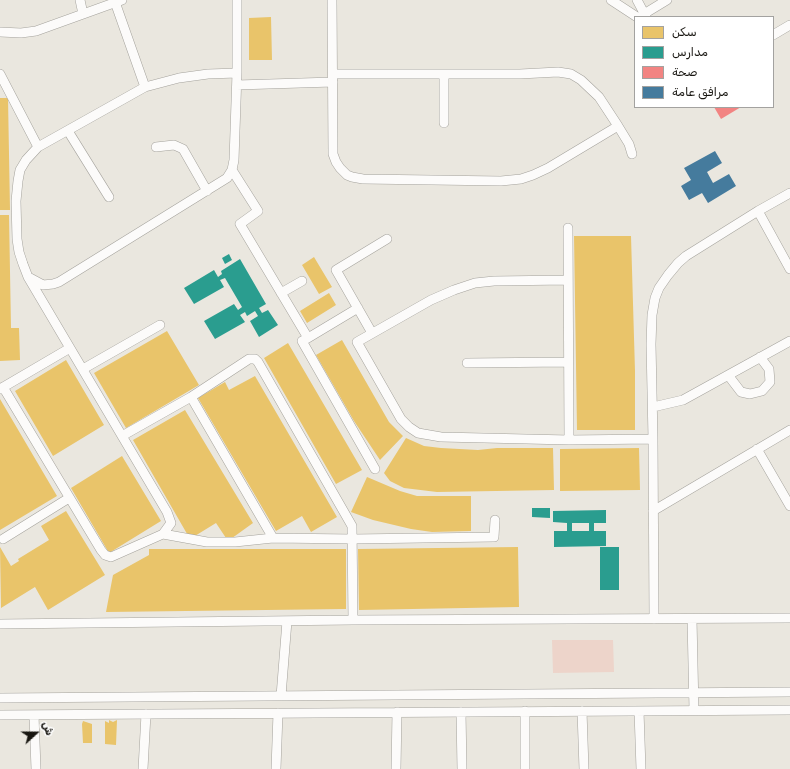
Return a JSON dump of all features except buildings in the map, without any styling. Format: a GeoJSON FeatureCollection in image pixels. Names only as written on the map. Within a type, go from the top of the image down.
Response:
{"type":"FeatureCollection","features":[{"type":"Feature","properties":{"kind":"street"},"geometry":{"type":"LineString","coordinates":[[80,0],[83,14]]}},
{"type":"Feature","properties":{"kind":"street"},"geometry":{"type":"LineString","coordinates":[[28,277],[43,284],[53,284],[59,282],[227,178],[232,170],[234,160],[237,85],[237,0]]}},
{"type":"Feature","properties":{"kind":"street"},"geometry":{"type":"LineString","coordinates":[[332,0],[333,154],[340,168],[348,175],[357,178],[501,181],[522,179],[548,168],[618,126]]}},
{"type":"Feature","properties":{"kind":"street"},"geometry":{"type":"LineString","coordinates":[[610,0],[642,16]]}},
{"type":"Feature","properties":{"kind":"street"},"geometry":{"type":"LineString","coordinates":[[637,0],[642,16]]}},
{"type":"Feature","properties":{"kind":"street"},"geometry":{"type":"LineString","coordinates":[[642,16],[667,0]]}},
{"type":"Feature","properties":{"kind":"street"},"geometry":{"type":"LineString","coordinates":[[0,32],[21,33],[36,30],[118,1],[145,87]]}},
{"type":"Feature","properties":{"kind":"street"},"geometry":{"type":"LineString","coordinates":[[774,34],[790,25]]}},
{"type":"Feature","properties":{"kind":"street"},"geometry":{"type":"LineString","coordinates":[[237,85],[333,78],[444,74],[558,72],[570,74],[581,80],[599,97],[629,144],[632,154]]}},
{"type":"Feature","properties":{"kind":"street"},"geometry":{"type":"LineString","coordinates":[[70,348],[2,388],[101,550],[105,555],[111,557],[163,534],[171,522],[168,512],[28,277],[19,252],[17,239],[16,201],[20,170],[26,160],[38,147],[145,87],[179,78],[208,74],[237,73]]}},
{"type":"Feature","properties":{"kind":"street"},"geometry":{"type":"LineString","coordinates":[[0,74],[38,147]]}},
{"type":"Feature","properties":{"kind":"street"},"geometry":{"type":"LineString","coordinates":[[444,74],[444,123]]}},
{"type":"Feature","properties":{"kind":"street"},"geometry":{"type":"LineString","coordinates":[[68,131],[109,197]]}},
{"type":"Feature","properties":{"kind":"street"},"geometry":{"type":"LineString","coordinates":[[156,147],[174,145],[183,149],[207,191]]}},
{"type":"Feature","properties":{"kind":"street"},"geometry":{"type":"LineString","coordinates":[[232,170],[258,211],[240,224],[308,338]]}},
{"type":"Feature","properties":{"kind":"street"},"geometry":{"type":"LineString","coordinates":[[654,619],[653,306],[659,288],[672,268],[686,256],[790,193]]}},
{"type":"Feature","properties":{"kind":"street"},"geometry":{"type":"LineString","coordinates":[[758,211],[790,269]]}},
{"type":"Feature","properties":{"kind":"street"},"geometry":{"type":"LineString","coordinates":[[568,228],[569,440]]}},
{"type":"Feature","properties":{"kind":"street"},"geometry":{"type":"LineString","coordinates":[[372,333],[336,270],[387,239]]}},
{"type":"Feature","properties":{"kind":"street"},"geometry":{"type":"LineString","coordinates":[[568,280],[494,281],[475,284],[454,290],[431,300],[357,342],[401,419],[418,433],[441,437],[569,440],[653,439]]}},
{"type":"Feature","properties":{"kind":"street"},"geometry":{"type":"LineString","coordinates":[[281,293],[302,281]]}},
{"type":"Feature","properties":{"kind":"street"},"geometry":{"type":"LineString","coordinates":[[358,308],[302,341],[374,469]]}},
{"type":"Feature","properties":{"kind":"street"},"geometry":{"type":"LineString","coordinates":[[83,369],[160,325]]}},
{"type":"Feature","properties":{"kind":"street"},"geometry":{"type":"LineString","coordinates":[[653,407],[683,400],[790,341]]}},
{"type":"Feature","properties":{"kind":"street"},"geometry":{"type":"LineString","coordinates":[[728,375],[741,392],[750,394],[762,390],[770,382],[769,369],[760,357]]}},
{"type":"Feature","properties":{"kind":"street"},"geometry":{"type":"LineString","coordinates":[[122,436],[191,396],[249,359],[255,359],[352,526],[353,620]]}},
{"type":"Feature","properties":{"kind":"street"},"geometry":{"type":"LineString","coordinates":[[467,363],[568,362]]}},
{"type":"Feature","properties":{"kind":"street"},"geometry":{"type":"LineString","coordinates":[[191,396],[273,538]]}},
{"type":"Feature","properties":{"kind":"street"},"geometry":{"type":"LineString","coordinates":[[653,511],[790,430]]}},
{"type":"Feature","properties":{"kind":"street"},"geometry":{"type":"LineString","coordinates":[[757,450],[790,506]]}},
{"type":"Feature","properties":{"kind":"street"},"geometry":{"type":"LineString","coordinates":[[3,539],[69,498]]}},
{"type":"Feature","properties":{"kind":"street"},"geometry":{"type":"LineString","coordinates":[[163,534],[207,542],[235,542],[273,538],[353,539],[494,537],[494,520]]}},
{"type":"Feature","properties":{"kind":"street"},"geometry":{"type":"LineString","coordinates":[[0,624],[353,620],[790,618]]}},
{"type":"Feature","properties":{"kind":"street"},"geometry":{"type":"LineString","coordinates":[[692,619],[694,710]]}},
{"type":"Feature","properties":{"kind":"street"},"geometry":{"type":"LineString","coordinates":[[281,696],[287,621]]}},
{"type":"Feature","properties":{"kind":"street"},"geometry":{"type":"LineString","coordinates":[[0,698],[790,692]]}},
{"type":"Feature","properties":{"kind":"street"},"geometry":{"type":"LineString","coordinates":[[378,712],[379,695]]}},
{"type":"Feature","properties":{"kind":"street"},"geometry":{"type":"LineString","coordinates":[[0,715],[790,710]]}},
{"type":"Feature","properties":{"kind":"street"},"geometry":{"type":"LineString","coordinates":[[525,711],[525,769]]}},
{"type":"Feature","properties":{"kind":"street"},"geometry":{"type":"LineString","coordinates":[[582,711],[584,769]]}},
{"type":"Feature","properties":{"kind":"street"},"geometry":{"type":"LineString","coordinates":[[640,711],[641,769]]}},
{"type":"Feature","properties":{"kind":"street"},"geometry":{"type":"LineString","coordinates":[[396,769],[397,712]]}},
{"type":"Feature","properties":{"kind":"street"},"geometry":{"type":"LineString","coordinates":[[462,712],[462,769]]}},
{"type":"Feature","properties":{"kind":"street"},"geometry":{"type":"LineString","coordinates":[[276,769],[278,713]]}},
{"type":"Feature","properties":{"kind":"street"},"geometry":{"type":"LineString","coordinates":[[143,769],[146,714]]}},
{"type":"Feature","properties":{"kind":"street"},"geometry":{"type":"LineString","coordinates":[[34,715],[36,769]]}},
{"type":"Feature","properties":{"kind":"shaded area"},"geometry":{"type":"Polygon","coordinates":[[[552,640],[613,640],[614,672],[553,673],[552,640]]]}}]}
